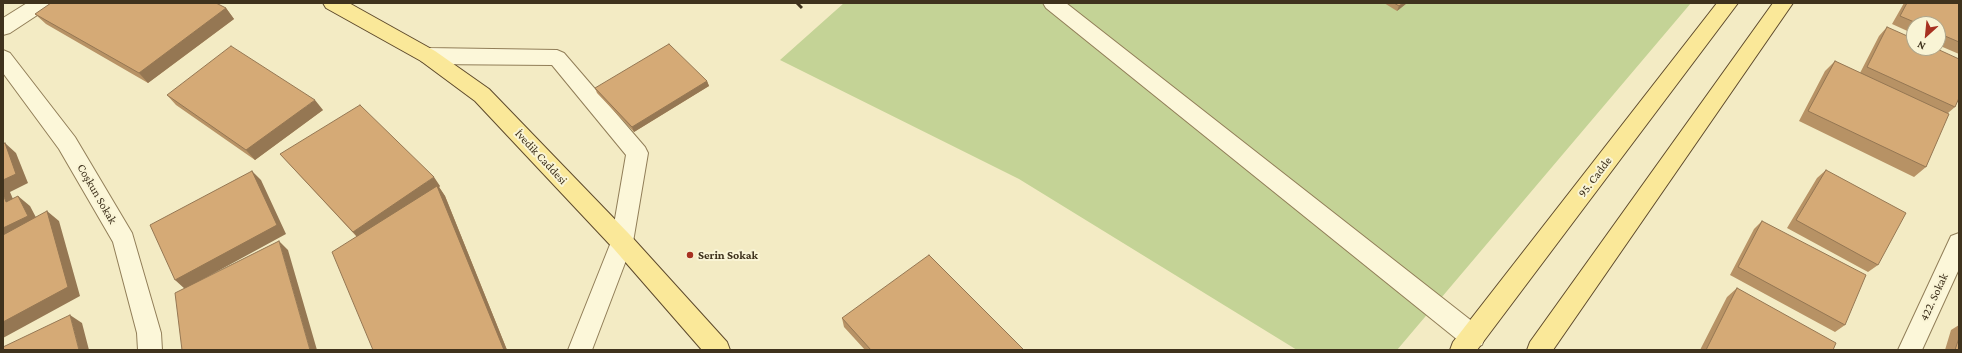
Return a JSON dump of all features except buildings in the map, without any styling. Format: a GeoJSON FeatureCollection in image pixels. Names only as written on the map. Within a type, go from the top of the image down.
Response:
{"type":"FeatureCollection","features":[{"type":"Feature","properties":{"kind":"main road","name":"İvedik Caddesi"},"geometry":{"type":"LineString","coordinates":[[333,3],[428,56],[482,95],[622,242],[718,350]]}},
{"type":"Feature","properties":{"kind":"main road","name":"95. Cadde"},"geometry":{"type":"LineString","coordinates":[[1467,343],[1728,3]]}},
{"type":"Feature","properties":{"kind":"main road"},"geometry":{"type":"LineString","coordinates":[[1539,350],[1783,3]]}},
{"type":"Feature","properties":{"kind":"street"},"geometry":{"type":"LineString","coordinates":[[3,28],[41,3]]}},
{"type":"Feature","properties":{"kind":"street"},"geometry":{"type":"LineString","coordinates":[[1053,3],[1467,343]]}},
{"type":"Feature","properties":{"kind":"street"},"geometry":{"type":"LineString","coordinates":[[428,56],[557,58],[637,153],[622,242],[580,350]]}},
{"type":"Feature","properties":{"kind":"street","name":"Coşkun Sokak"},"geometry":{"type":"LineString","coordinates":[[3,58],[67,143],[124,240],[149,333],[150,350]]}},
{"type":"Feature","properties":{"kind":"street","name":"422. Sokak"},"geometry":{"type":"LineString","coordinates":[[1910,350],[1959,243]]}},
{"type":"Feature","properties":{"kind":"green space"},"geometry":{"type":"Polygon","coordinates":[[[844,3],[1691,3],[1397,350],[1297,350],[1019,179],[780,60],[844,3]]]}},
{"type":"Feature","properties":{"kind":"railway"},"geometry":{"type":"LineString","coordinates":[[797,3],[806,12]]}},
{"type":"Feature","properties":{"kind":"place","name":"Serin Sokak"},"geometry":{"type":"Point","coordinates":[690,255]}}]}
